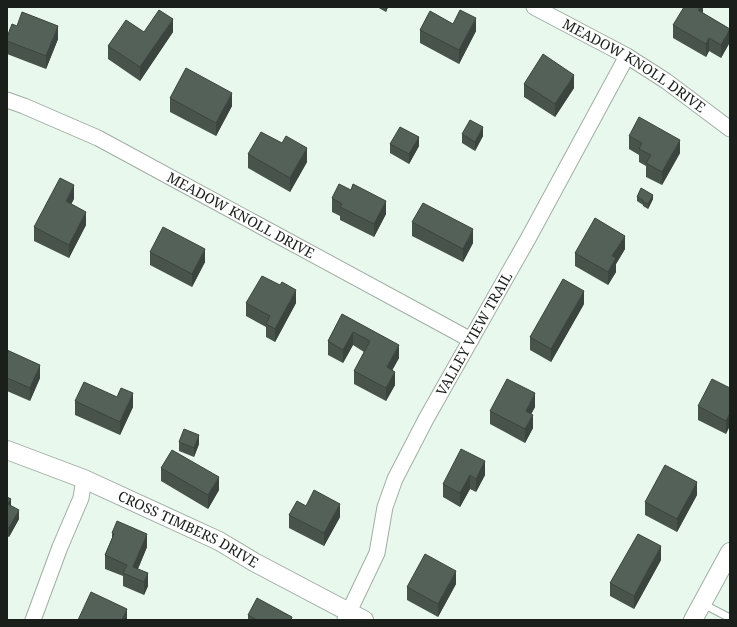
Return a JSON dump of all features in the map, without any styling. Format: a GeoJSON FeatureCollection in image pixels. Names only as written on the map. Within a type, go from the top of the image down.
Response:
{"type":"FeatureCollection","features":[{"type":"Feature","properties":{"kind":"street","name":"MEADOW KNOLL DRIVE"},"geometry":{"type":"LineString","coordinates":[[534,7],[627,56],[666,81],[730,129]]}},
{"type":"Feature","properties":{"kind":"street","name":"VALLEY VIEW TRAIL"},"geometry":{"type":"LineString","coordinates":[[352,617],[377,553],[385,507],[395,479],[426,419],[529,237],[627,56]]}},
{"type":"Feature","properties":{"kind":"street","name":"MEADOW KNOLL DRIVE"},"geometry":{"type":"LineString","coordinates":[[7,100],[98,138],[471,340]]}},
{"type":"Feature","properties":{"kind":"street","name":"CROSS TIMBERS DRIVE"},"geometry":{"type":"LineString","coordinates":[[7,450],[84,479],[219,541],[352,617]]}},
{"type":"Feature","properties":{"kind":"street"},"geometry":{"type":"LineString","coordinates":[[33,620],[60,546],[81,498],[84,479]]}},
{"type":"Feature","properties":{"kind":"street"},"geometry":{"type":"LineString","coordinates":[[693,620],[730,552]]}},
{"type":"Feature","properties":{"kind":"lane"},"geometry":{"type":"LineString","coordinates":[[702,604],[730,618]]}},
{"type":"Feature","properties":{"kind":"building"},"geometry":{"type":"Polygon","coordinates":[[[684,7],[700,7],[698,10],[730,29],[721,45],[709,38],[706,44],[673,25],[684,7]]]}},
{"type":"Feature","properties":{"kind":"building"},"geometry":{"type":"Polygon","coordinates":[[[159,10],[173,19],[140,67],[108,46],[126,20],[144,32],[159,10]]]}},
{"type":"Feature","properties":{"kind":"building"},"geometry":{"type":"Polygon","coordinates":[[[460,10],[476,18],[459,50],[420,30],[430,11],[453,24],[460,10]]]}},
{"type":"Feature","properties":{"kind":"building"},"geometry":{"type":"Polygon","coordinates":[[[22,12],[58,26],[46,56],[7,41],[12,24],[17,26],[22,12]]]}},
{"type":"Feature","properties":{"kind":"building"},"geometry":{"type":"Polygon","coordinates":[[[543,54],[574,75],[555,104],[524,84],[543,54]]]}},
{"type":"Feature","properties":{"kind":"building"},"geometry":{"type":"Polygon","coordinates":[[[186,68],[232,93],[216,123],[170,98],[186,68]]]}},
{"type":"Feature","properties":{"kind":"building"},"geometry":{"type":"Polygon","coordinates":[[[639,117],[680,140],[662,172],[646,163],[651,155],[639,149],[642,143],[629,136],[639,117]]]}},
{"type":"Feature","properties":{"kind":"building"},"geometry":{"type":"Polygon","coordinates":[[[470,120],[483,127],[475,142],[462,134],[470,120]]]}},
{"type":"Feature","properties":{"kind":"building"},"geometry":{"type":"Polygon","coordinates":[[[400,127],[419,137],[409,154],[390,144],[400,127]]]}},
{"type":"Feature","properties":{"kind":"building"},"geometry":{"type":"Polygon","coordinates":[[[261,132],[282,143],[286,136],[307,148],[290,178],[248,154],[261,132]]]}},
{"type":"Feature","properties":{"kind":"building"},"geometry":{"type":"Polygon","coordinates":[[[60,178],[74,185],[66,201],[86,212],[69,245],[34,227],[60,178]]]}},
{"type":"Feature","properties":{"kind":"building"},"geometry":{"type":"Polygon","coordinates":[[[339,184],[351,190],[353,184],[386,201],[374,224],[340,207],[342,204],[332,198],[339,184]]]}},
{"type":"Feature","properties":{"kind":"building"},"geometry":{"type":"Polygon","coordinates":[[[641,188],[653,195],[648,204],[637,197],[641,188]]]}},
{"type":"Feature","properties":{"kind":"building"},"geometry":{"type":"Polygon","coordinates":[[[423,203],[473,229],[463,249],[412,222],[423,203]]]}},
{"type":"Feature","properties":{"kind":"building"},"geometry":{"type":"Polygon","coordinates":[[[595,218],[625,236],[612,256],[616,258],[608,272],[575,253],[595,218]]]}},
{"type":"Feature","properties":{"kind":"building"},"geometry":{"type":"Polygon","coordinates":[[[163,227],[205,249],[192,274],[150,252],[163,227]]]}},
{"type":"Feature","properties":{"kind":"building"},"geometry":{"type":"Polygon","coordinates":[[[262,276],[280,285],[282,282],[296,290],[275,329],[266,324],[270,316],[246,303],[262,276]]]}},
{"type":"Feature","properties":{"kind":"building"},"geometry":{"type":"Polygon","coordinates":[[[563,279],[584,291],[551,349],[530,337],[563,279]]]}},
{"type":"Feature","properties":{"kind":"building"},"geometry":{"type":"Polygon","coordinates":[[[342,314],[399,345],[387,367],[395,372],[386,388],[354,371],[370,341],[353,332],[343,350],[328,341],[342,314]]]}},
{"type":"Feature","properties":{"kind":"building"},"geometry":{"type":"Polygon","coordinates":[[[7,350],[40,365],[30,388],[7,378],[7,350]]]}},
{"type":"Feature","properties":{"kind":"building"},"geometry":{"type":"Polygon","coordinates":[[[507,379],[535,393],[526,411],[533,415],[525,429],[490,411],[507,379]]]}},
{"type":"Feature","properties":{"kind":"building"},"geometry":{"type":"Polygon","coordinates":[[[712,379],[730,388],[730,413],[726,421],[698,406],[712,379]]]}},
{"type":"Feature","properties":{"kind":"building"},"geometry":{"type":"Polygon","coordinates":[[[84,382],[117,397],[121,388],[133,393],[120,422],[75,401],[84,382]]]}},
{"type":"Feature","properties":{"kind":"building"},"geometry":{"type":"Polygon","coordinates":[[[184,429],[199,435],[194,448],[179,442],[184,429]]]}},
{"type":"Feature","properties":{"kind":"building"},"geometry":{"type":"Polygon","coordinates":[[[461,449],[485,461],[476,479],[470,475],[460,493],[443,484],[461,449]]]}},
{"type":"Feature","properties":{"kind":"building"},"geometry":{"type":"Polygon","coordinates":[[[172,450],[219,477],[208,495],[161,468],[172,450]]]}},
{"type":"Feature","properties":{"kind":"building"},"geometry":{"type":"Polygon","coordinates":[[[665,465],[697,482],[677,519],[645,502],[665,465]]]}},
{"type":"Feature","properties":{"kind":"building"},"geometry":{"type":"Polygon","coordinates":[[[314,490],[340,504],[324,533],[289,515],[297,501],[306,506],[314,490]]]}},
{"type":"Feature","properties":{"kind":"building"},"geometry":{"type":"Polygon","coordinates":[[[7,497],[11,499],[8,504],[19,510],[9,528],[7,527],[7,497]]]}},
{"type":"Feature","properties":{"kind":"building"},"geometry":{"type":"Polygon","coordinates":[[[117,521],[147,534],[133,567],[148,573],[144,582],[123,573],[127,565],[105,555],[114,534],[112,533],[117,521]]]}},
{"type":"Feature","properties":{"kind":"building"},"geometry":{"type":"Polygon","coordinates":[[[638,534],[661,546],[634,596],[610,583],[638,534]]]}},
{"type":"Feature","properties":{"kind":"building"},"geometry":{"type":"Polygon","coordinates":[[[425,554],[456,571],[438,604],[407,587],[425,554]]]}},
{"type":"Feature","properties":{"kind":"building"},"geometry":{"type":"Polygon","coordinates":[[[91,592],[127,609],[122,620],[78,620],[91,592]]]}},
{"type":"Feature","properties":{"kind":"building"},"geometry":{"type":"Polygon","coordinates":[[[257,598],[292,617],[291,620],[257,620],[248,615],[257,598]]]}}]}
